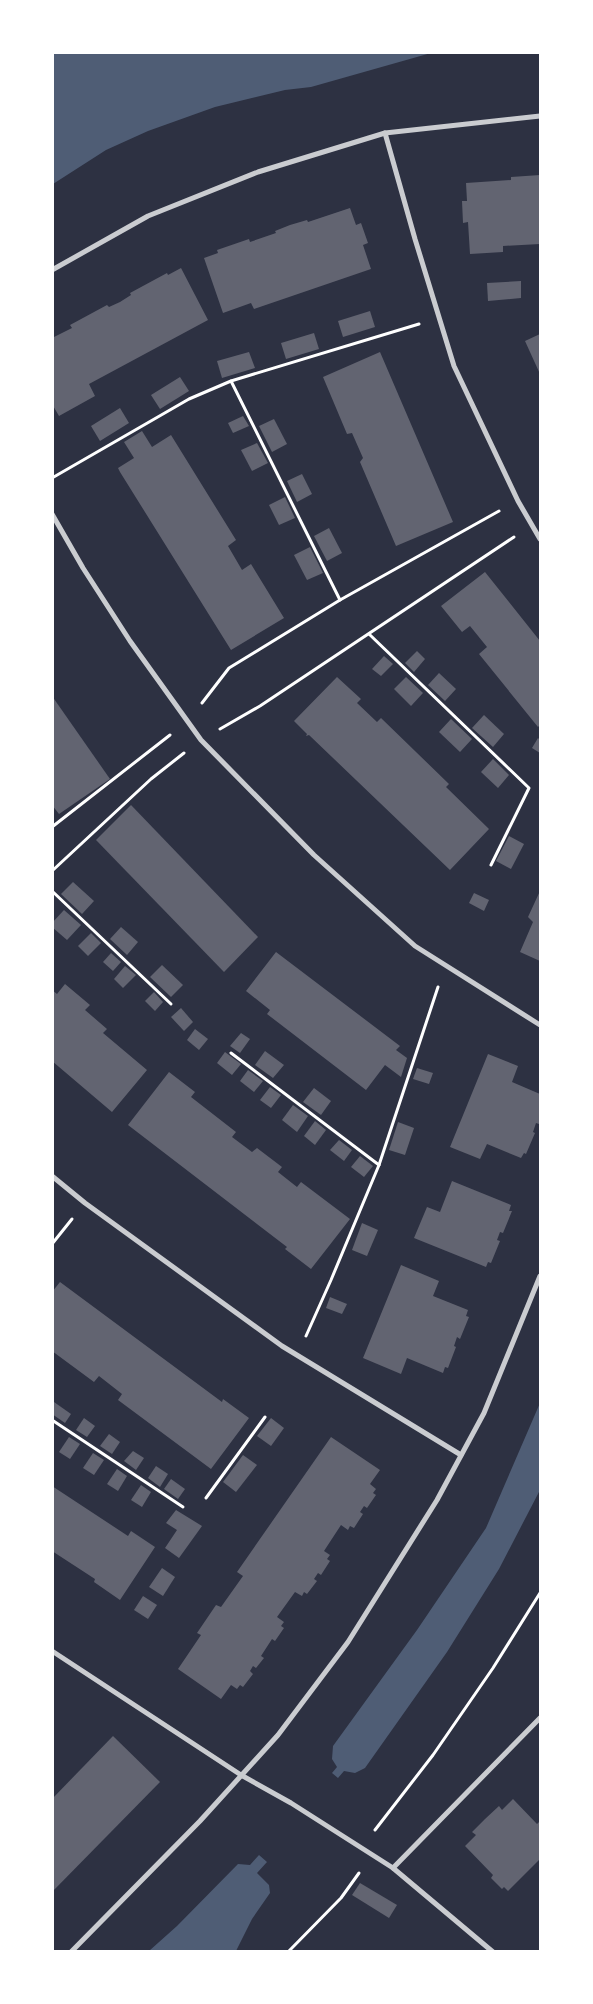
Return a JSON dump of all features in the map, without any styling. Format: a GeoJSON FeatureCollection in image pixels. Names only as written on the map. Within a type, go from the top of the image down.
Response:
{"type":"FeatureCollection","features":[{"type":"Feature","properties":{"kind":"street"},"geometry":{"type":"LineString","coordinates":[[52,270],[157,212],[258,172],[386,133],[540,116]]}},
{"type":"Feature","properties":{"kind":"street"},"geometry":{"type":"LineString","coordinates":[[386,133],[454,366],[518,501],[540,539]]}},
{"type":"Feature","properties":{"kind":"street"},"geometry":{"type":"LineString","coordinates":[[52,514],[82,568],[130,641],[201,740],[314,855],[415,946],[540,1025]]}},
{"type":"Feature","properties":{"kind":"street"},"geometry":{"type":"LineString","coordinates":[[52,1176],[85,1204],[297,1355],[461,1455]]}},
{"type":"Feature","properties":{"kind":"street"},"geometry":{"type":"LineString","coordinates":[[71,1952],[200,1820],[278,1735],[348,1642],[437,1500],[484,1413],[540,1276]]}},
{"type":"Feature","properties":{"kind":"street"},"geometry":{"type":"LineString","coordinates":[[52,1651],[241,1775],[393,1868],[493,1952]]}},
{"type":"Feature","properties":{"kind":"street"},"geometry":{"type":"LineString","coordinates":[[393,1868],[540,1718]]}},
{"type":"Feature","properties":{"kind":"path"},"geometry":{"type":"LineString","coordinates":[[52,478],[190,398],[231,381],[439,318]]}},
{"type":"Feature","properties":{"kind":"path"},"geometry":{"type":"LineString","coordinates":[[231,381],[340,600]]}},
{"type":"Feature","properties":{"kind":"path"},"geometry":{"type":"LineString","coordinates":[[52,827],[188,722],[229,668],[340,600],[518,501]]}},
{"type":"Feature","properties":{"kind":"path"},"geometry":{"type":"LineString","coordinates":[[52,871],[151,779],[201,740],[260,706],[531,526]]}},
{"type":"Feature","properties":{"kind":"path"},"geometry":{"type":"LineString","coordinates":[[369,634],[530,788],[491,865]]}},
{"type":"Feature","properties":{"kind":"path"},"geometry":{"type":"LineString","coordinates":[[52,891],[171,1004]]}},
{"type":"Feature","properties":{"kind":"path"},"geometry":{"type":"LineString","coordinates":[[297,1355],[379,1165],[445,965]]}},
{"type":"Feature","properties":{"kind":"path"},"geometry":{"type":"LineString","coordinates":[[231,1053],[379,1165]]}},
{"type":"Feature","properties":{"kind":"path"},"geometry":{"type":"LineString","coordinates":[[52,1244],[85,1204]]}},
{"type":"Feature","properties":{"kind":"path"},"geometry":{"type":"LineString","coordinates":[[206,1498],[265,1417]]}},
{"type":"Feature","properties":{"kind":"path"},"geometry":{"type":"LineString","coordinates":[[52,1420],[182,1507]]}},
{"type":"Feature","properties":{"kind":"path"},"geometry":{"type":"LineString","coordinates":[[362,1848],[433,1755],[493,1668],[540,1593]]}},
{"type":"Feature","properties":{"kind":"path"},"geometry":{"type":"LineString","coordinates":[[288,1952],[341,1898],[372,1854]]}},
{"type":"Feature","properties":{"kind":"water"},"geometry":{"type":"Polygon","coordinates":[[[53,52],[431,53],[311,87],[285,90],[215,107],[148,131],[106,150],[53,184],[53,52]]]}},
{"type":"Feature","properties":{"kind":"water"},"geometry":{"type":"Polygon","coordinates":[[[540,1403],[540,1490],[499,1569],[447,1652],[365,1768],[355,1773],[344,1771],[338,1778],[332,1773],[337,1767],[332,1759],[333,1746],[417,1630],[486,1528],[540,1403]]]}},
{"type":"Feature","properties":{"kind":"water"},"geometry":{"type":"Polygon","coordinates":[[[259,1855],[267,1862],[257,1873],[269,1885],[270,1893],[252,1919],[236,1951],[149,1951],[177,1926],[238,1864],[250,1865],[259,1855]]]}},
{"type":"Feature","properties":{"kind":"building"},"geometry":{"type":"Polygon","coordinates":[[[540,175],[540,244],[503,246],[503,252],[470,254],[468,222],[463,223],[462,201],[467,201],[466,183],[511,180],[511,177],[540,175]]]}},
{"type":"Feature","properties":{"kind":"building"},"geometry":{"type":"Polygon","coordinates":[[[350,208],[356,225],[361,223],[368,243],[363,245],[371,269],[254,309],[251,303],[223,313],[204,258],[218,253],[217,250],[249,239],[250,242],[276,233],[275,231],[290,225],[307,220],[308,222],[350,208]]]}},
{"type":"Feature","properties":{"kind":"building"},"geometry":{"type":"Polygon","coordinates":[[[181,268],[208,320],[89,384],[95,396],[59,416],[52,404],[52,338],[72,328],[70,325],[107,305],[109,307],[120,302],[131,295],[130,293],[167,273],[168,275],[181,268]]]}},
{"type":"Feature","properties":{"kind":"building"},"geometry":{"type":"Polygon","coordinates":[[[521,281],[521,298],[488,301],[487,283],[521,281]]]}},
{"type":"Feature","properties":{"kind":"building"},"geometry":{"type":"Polygon","coordinates":[[[370,311],[375,327],[343,337],[338,321],[370,311]]]}},
{"type":"Feature","properties":{"kind":"building"},"geometry":{"type":"Polygon","coordinates":[[[314,333],[319,349],[286,359],[281,343],[314,333]]]}},
{"type":"Feature","properties":{"kind":"building"},"geometry":{"type":"Polygon","coordinates":[[[540,334],[540,374],[525,341],[540,334]]]}},
{"type":"Feature","properties":{"kind":"building"},"geometry":{"type":"Polygon","coordinates":[[[249,352],[255,368],[222,378],[217,361],[249,352]]]}},
{"type":"Feature","properties":{"kind":"building"},"geometry":{"type":"Polygon","coordinates":[[[380,352],[453,522],[396,546],[360,462],[363,458],[352,433],[347,434],[323,377],[380,352]]]}},
{"type":"Feature","properties":{"kind":"building"},"geometry":{"type":"Polygon","coordinates":[[[180,377],[189,391],[160,409],[151,395],[180,377]]]}},
{"type":"Feature","properties":{"kind":"building"},"geometry":{"type":"Polygon","coordinates":[[[120,408],[129,423],[100,441],[91,426],[120,408]]]}},
{"type":"Feature","properties":{"kind":"building"},"geometry":{"type":"Polygon","coordinates":[[[243,416],[249,426],[233,433],[228,423],[243,416]]]}},
{"type":"Feature","properties":{"kind":"building"},"geometry":{"type":"Polygon","coordinates":[[[274,419],[287,444],[272,452],[259,426],[274,419]]]}},
{"type":"Feature","properties":{"kind":"building"},"geometry":{"type":"Polygon","coordinates":[[[142,431],[152,447],[171,435],[236,540],[228,546],[242,570],[251,564],[284,618],[231,650],[118,468],[134,458],[124,442],[142,431]]]}},
{"type":"Feature","properties":{"kind":"building"},"geometry":{"type":"Polygon","coordinates":[[[257,443],[268,463],[252,471],[241,450],[257,443]]]}},
{"type":"Feature","properties":{"kind":"building"},"geometry":{"type":"Polygon","coordinates":[[[302,474],[312,494],[297,502],[287,481],[302,474]]]}},
{"type":"Feature","properties":{"kind":"building"},"geometry":{"type":"Polygon","coordinates":[[[285,497],[295,518],[279,525],[269,505],[285,497]]]}},
{"type":"Feature","properties":{"kind":"building"},"geometry":{"type":"Polygon","coordinates":[[[329,528],[342,553],[327,561],[314,536],[329,528]]]}},
{"type":"Feature","properties":{"kind":"building"},"geometry":{"type":"Polygon","coordinates":[[[310,547],[323,573],[307,580],[294,555],[310,547]]]}},
{"type":"Feature","properties":{"kind":"building"},"geometry":{"type":"Polygon","coordinates":[[[485,572],[540,641],[540,725],[538,727],[479,654],[487,647],[470,626],[462,632],[441,606],[485,572]]]}},
{"type":"Feature","properties":{"kind":"building"},"geometry":{"type":"Polygon","coordinates":[[[417,651],[425,659],[414,672],[405,663],[417,651]]]}},
{"type":"Feature","properties":{"kind":"building"},"geometry":{"type":"Polygon","coordinates":[[[384,656],[393,664],[381,676],[372,669],[384,656]]]}},
{"type":"Feature","properties":{"kind":"building"},"geometry":{"type":"Polygon","coordinates":[[[439,673],[456,689],[445,701],[428,685],[439,673]]]}},
{"type":"Feature","properties":{"kind":"building"},"geometry":{"type":"Polygon","coordinates":[[[337,677],[361,699],[357,703],[377,722],[381,718],[449,784],[446,787],[489,829],[450,870],[309,735],[306,736],[307,734],[294,721],[337,677]]]}},
{"type":"Feature","properties":{"kind":"building"},"geometry":{"type":"Polygon","coordinates":[[[406,677],[423,693],[411,706],[394,689],[406,677]]]}},
{"type":"Feature","properties":{"kind":"building"},"geometry":{"type":"Polygon","coordinates":[[[52,696],[110,779],[59,814],[52,805],[52,696]]]}},
{"type":"Feature","properties":{"kind":"building"},"geometry":{"type":"Polygon","coordinates":[[[484,715],[504,734],[493,747],[472,728],[484,715]]]}},
{"type":"Feature","properties":{"kind":"building"},"geometry":{"type":"Polygon","coordinates":[[[451,719],[472,739],[460,752],[439,732],[451,719]]]}},
{"type":"Feature","properties":{"kind":"building"},"geometry":{"type":"Polygon","coordinates":[[[538,738],[540,740],[540,753],[532,748],[538,738]]]}},
{"type":"Feature","properties":{"kind":"building"},"geometry":{"type":"Polygon","coordinates":[[[493,759],[509,775],[498,788],[481,772],[493,759]]]}},
{"type":"Feature","properties":{"kind":"building"},"geometry":{"type":"Polygon","coordinates":[[[131,805],[258,937],[224,972],[96,840],[131,805]]]}},
{"type":"Feature","properties":{"kind":"building"},"geometry":{"type":"Polygon","coordinates":[[[509,836],[524,844],[511,869],[496,861],[509,836]]]}},
{"type":"Feature","properties":{"kind":"building"},"geometry":{"type":"Polygon","coordinates":[[[73,882],[94,901],[82,914],[61,894],[73,882]]]}},
{"type":"Feature","properties":{"kind":"building"},"geometry":{"type":"Polygon","coordinates":[[[540,891],[540,961],[520,952],[533,922],[528,917],[540,891]]]}},
{"type":"Feature","properties":{"kind":"building"},"geometry":{"type":"Polygon","coordinates":[[[474,893],[489,900],[484,911],[469,903],[474,893]]]}},
{"type":"Feature","properties":{"kind":"building"},"geometry":{"type":"Polygon","coordinates":[[[64,910],[81,925],[67,940],[52,927],[52,923],[64,910]]]}},
{"type":"Feature","properties":{"kind":"building"},"geometry":{"type":"Polygon","coordinates":[[[121,927],[138,942],[127,955],[110,939],[121,927]]]}},
{"type":"Feature","properties":{"kind":"building"},"geometry":{"type":"Polygon","coordinates":[[[91,933],[101,943],[88,956],[78,946],[91,933]]]}},
{"type":"Feature","properties":{"kind":"building"},"geometry":{"type":"Polygon","coordinates":[[[276,952],[400,1046],[396,1050],[407,1058],[401,1077],[385,1065],[366,1090],[267,1014],[270,1010],[246,991],[276,952]]]}},
{"type":"Feature","properties":{"kind":"building"},"geometry":{"type":"Polygon","coordinates":[[[111,953],[121,962],[113,971],[103,962],[111,953]]]}},
{"type":"Feature","properties":{"kind":"building"},"geometry":{"type":"Polygon","coordinates":[[[162,965],[183,985],[171,997],[150,977],[162,965]]]}},
{"type":"Feature","properties":{"kind":"building"},"geometry":{"type":"Polygon","coordinates":[[[125,966],[136,975],[123,988],[114,979],[125,966]]]}},
{"type":"Feature","properties":{"kind":"building"},"geometry":{"type":"Polygon","coordinates":[[[65,984],[90,1005],[85,1010],[107,1029],[103,1033],[147,1070],[112,1112],[52,1061],[52,990],[57,994],[65,984]]]}},
{"type":"Feature","properties":{"kind":"building"},"geometry":{"type":"Polygon","coordinates":[[[154,992],[163,1002],[155,1011],[145,1001],[154,992]]]}},
{"type":"Feature","properties":{"kind":"building"},"geometry":{"type":"Polygon","coordinates":[[[181,1008],[193,1022],[184,1031],[171,1017],[181,1008]]]}},
{"type":"Feature","properties":{"kind":"building"},"geometry":{"type":"Polygon","coordinates":[[[195,1029],[208,1039],[199,1050],[187,1040],[195,1029]]]}},
{"type":"Feature","properties":{"kind":"building"},"geometry":{"type":"Polygon","coordinates":[[[241,1033],[250,1039],[240,1053],[230,1046],[241,1033]]]}},
{"type":"Feature","properties":{"kind":"building"},"geometry":{"type":"Polygon","coordinates":[[[265,1051],[284,1065],[273,1078],[255,1065],[265,1051]]]}},
{"type":"Feature","properties":{"kind":"building"},"geometry":{"type":"Polygon","coordinates":[[[225,1052],[241,1064],[232,1075],[217,1063],[225,1052]]]}},
{"type":"Feature","properties":{"kind":"building"},"geometry":{"type":"Polygon","coordinates":[[[488,1054],[518,1066],[512,1082],[540,1094],[540,1121],[539,1124],[536,1123],[533,1132],[535,1133],[526,1154],[524,1153],[521,1158],[487,1144],[480,1159],[450,1147],[488,1054]]]}},
{"type":"Feature","properties":{"kind":"building"},"geometry":{"type":"Polygon","coordinates":[[[417,1068],[433,1073],[429,1084],[413,1079],[417,1068]]]}},
{"type":"Feature","properties":{"kind":"building"},"geometry":{"type":"Polygon","coordinates":[[[248,1070],[263,1081],[254,1092],[240,1081],[248,1070]]]}},
{"type":"Feature","properties":{"kind":"building"},"geometry":{"type":"Polygon","coordinates":[[[169,1072],[195,1092],[191,1097],[236,1132],[232,1137],[252,1152],[257,1148],[282,1167],[278,1172],[297,1187],[301,1182],[350,1219],[311,1269],[285,1249],[287,1247],[128,1125],[169,1072]]]}},
{"type":"Feature","properties":{"kind":"building"},"geometry":{"type":"Polygon","coordinates":[[[270,1087],[281,1095],[271,1108],[260,1100],[270,1087]]]}},
{"type":"Feature","properties":{"kind":"building"},"geometry":{"type":"Polygon","coordinates":[[[314,1088],[331,1101],[321,1115],[303,1102],[314,1088]]]}},
{"type":"Feature","properties":{"kind":"building"},"geometry":{"type":"Polygon","coordinates":[[[293,1105],[308,1116],[297,1132],[282,1120],[293,1105]]]}},
{"type":"Feature","properties":{"kind":"building"},"geometry":{"type":"Polygon","coordinates":[[[315,1121],[326,1130],[315,1145],[304,1136],[315,1121]]]}},
{"type":"Feature","properties":{"kind":"building"},"geometry":{"type":"Polygon","coordinates":[[[398,1122],[414,1128],[405,1155],[389,1150],[398,1122]]]}},
{"type":"Feature","properties":{"kind":"building"},"geometry":{"type":"Polygon","coordinates":[[[339,1140],[352,1150],[344,1161],[330,1150],[339,1140]]]}},
{"type":"Feature","properties":{"kind":"building"},"geometry":{"type":"Polygon","coordinates":[[[360,1156],[373,1166],[364,1177],[351,1167],[360,1156]]]}},
{"type":"Feature","properties":{"kind":"building"},"geometry":{"type":"Polygon","coordinates":[[[452,1181],[511,1205],[509,1211],[512,1211],[503,1233],[500,1232],[497,1240],[500,1241],[491,1263],[488,1262],[486,1267],[414,1238],[427,1207],[440,1212],[452,1181]]]}},
{"type":"Feature","properties":{"kind":"building"},"geometry":{"type":"Polygon","coordinates":[[[362,1223],[378,1230],[367,1256],[352,1250],[362,1223]]]}},
{"type":"Feature","properties":{"kind":"building"},"geometry":{"type":"Polygon","coordinates":[[[401,1265],[439,1281],[433,1296],[468,1310],[466,1316],[469,1317],[460,1339],[457,1337],[454,1346],[456,1347],[448,1368],[445,1367],[443,1373],[407,1358],[401,1374],[363,1358],[401,1265]]]}},
{"type":"Feature","properties":{"kind":"building"},"geometry":{"type":"Polygon","coordinates":[[[60,1282],[222,1402],[223,1399],[249,1418],[211,1469],[118,1400],[122,1394],[99,1376],[94,1382],[52,1351],[52,1292],[60,1282]]]}},
{"type":"Feature","properties":{"kind":"building"},"geometry":{"type":"Polygon","coordinates":[[[330,1297],[347,1304],[342,1314],[326,1308],[330,1297]]]}},
{"type":"Feature","properties":{"kind":"building"},"geometry":{"type":"Polygon","coordinates":[[[54,1402],[71,1414],[65,1423],[52,1414],[54,1402]]]}},
{"type":"Feature","properties":{"kind":"building"},"geometry":{"type":"Polygon","coordinates":[[[84,1418],[95,1426],[87,1437],[76,1430],[84,1418]]]}},
{"type":"Feature","properties":{"kind":"building"},"geometry":{"type":"Polygon","coordinates":[[[271,1418],[284,1428],[271,1446],[257,1436],[271,1418]]]}},
{"type":"Feature","properties":{"kind":"building"},"geometry":{"type":"Polygon","coordinates":[[[109,1434],[120,1442],[112,1454],[100,1446],[109,1434]]]}},
{"type":"Feature","properties":{"kind":"building"},"geometry":{"type":"Polygon","coordinates":[[[69,1437],[80,1444],[70,1459],[59,1452],[69,1437]]]}},
{"type":"Feature","properties":{"kind":"building"},"geometry":{"type":"Polygon","coordinates":[[[331,1437],[380,1470],[370,1484],[376,1489],[373,1493],[376,1495],[367,1508],[364,1506],[360,1512],[363,1514],[354,1528],[350,1526],[348,1530],[341,1525],[324,1551],[330,1555],[327,1559],[330,1561],[321,1575],[318,1573],[314,1579],[317,1581],[307,1594],[304,1592],[302,1596],[295,1592],[277,1617],[284,1622],[281,1626],[284,1628],[275,1641],[272,1639],[261,1656],[264,1658],[256,1668],[253,1666],[250,1671],[253,1674],[243,1687],[240,1685],[237,1689],[231,1685],[221,1699],[178,1669],[201,1635],[197,1633],[216,1605],[221,1607],[243,1576],[237,1572],[331,1437]]]}},
{"type":"Feature","properties":{"kind":"building"},"geometry":{"type":"Polygon","coordinates":[[[133,1451],[144,1458],[136,1470],[124,1461],[133,1451]]]}},
{"type":"Feature","properties":{"kind":"building"},"geometry":{"type":"Polygon","coordinates":[[[93,1453],[104,1460],[94,1475],[83,1468],[93,1453]]]}},
{"type":"Feature","properties":{"kind":"building"},"geometry":{"type":"Polygon","coordinates":[[[243,1455],[257,1465],[236,1492],[223,1482],[243,1455]]]}},
{"type":"Feature","properties":{"kind":"building"},"geometry":{"type":"Polygon","coordinates":[[[156,1466],[168,1474],[160,1487],[148,1478],[156,1466]]]}},
{"type":"Feature","properties":{"kind":"building"},"geometry":{"type":"Polygon","coordinates":[[[117,1469],[127,1476],[118,1491],[107,1484],[117,1469]]]}},
{"type":"Feature","properties":{"kind":"building"},"geometry":{"type":"Polygon","coordinates":[[[171,1479],[185,1489],[178,1499],[164,1489],[171,1479]]]}},
{"type":"Feature","properties":{"kind":"building"},"geometry":{"type":"Polygon","coordinates":[[[141,1485],[151,1492],[142,1507],[131,1500],[141,1485]]]}},
{"type":"Feature","properties":{"kind":"building"},"geometry":{"type":"Polygon","coordinates":[[[52,1486],[128,1536],[131,1531],[155,1547],[120,1600],[94,1582],[95,1579],[52,1551],[52,1486]]]}},
{"type":"Feature","properties":{"kind":"building"},"geometry":{"type":"Polygon","coordinates":[[[176,1510],[202,1526],[179,1558],[165,1548],[177,1530],[166,1523],[176,1510]]]}},
{"type":"Feature","properties":{"kind":"building"},"geometry":{"type":"Polygon","coordinates":[[[162,1568],[175,1577],[163,1596],[149,1587],[162,1568]]]}},
{"type":"Feature","properties":{"kind":"building"},"geometry":{"type":"Polygon","coordinates":[[[143,1596],[157,1605],[148,1619],[134,1610],[143,1596]]]}},
{"type":"Feature","properties":{"kind":"building"},"geometry":{"type":"Polygon","coordinates":[[[113,1736],[160,1782],[52,1892],[52,1799],[113,1736]]]}},
{"type":"Feature","properties":{"kind":"building"},"geometry":{"type":"Polygon","coordinates":[[[513,1799],[537,1824],[540,1821],[540,1859],[508,1891],[504,1887],[502,1889],[491,1878],[493,1875],[465,1846],[476,1835],[472,1832],[485,1819],[499,1806],[502,1810],[513,1799]]]}},
{"type":"Feature","properties":{"kind":"building"},"geometry":{"type":"Polygon","coordinates":[[[360,1883],[397,1905],[389,1918],[352,1895],[360,1883]]]}}]}
